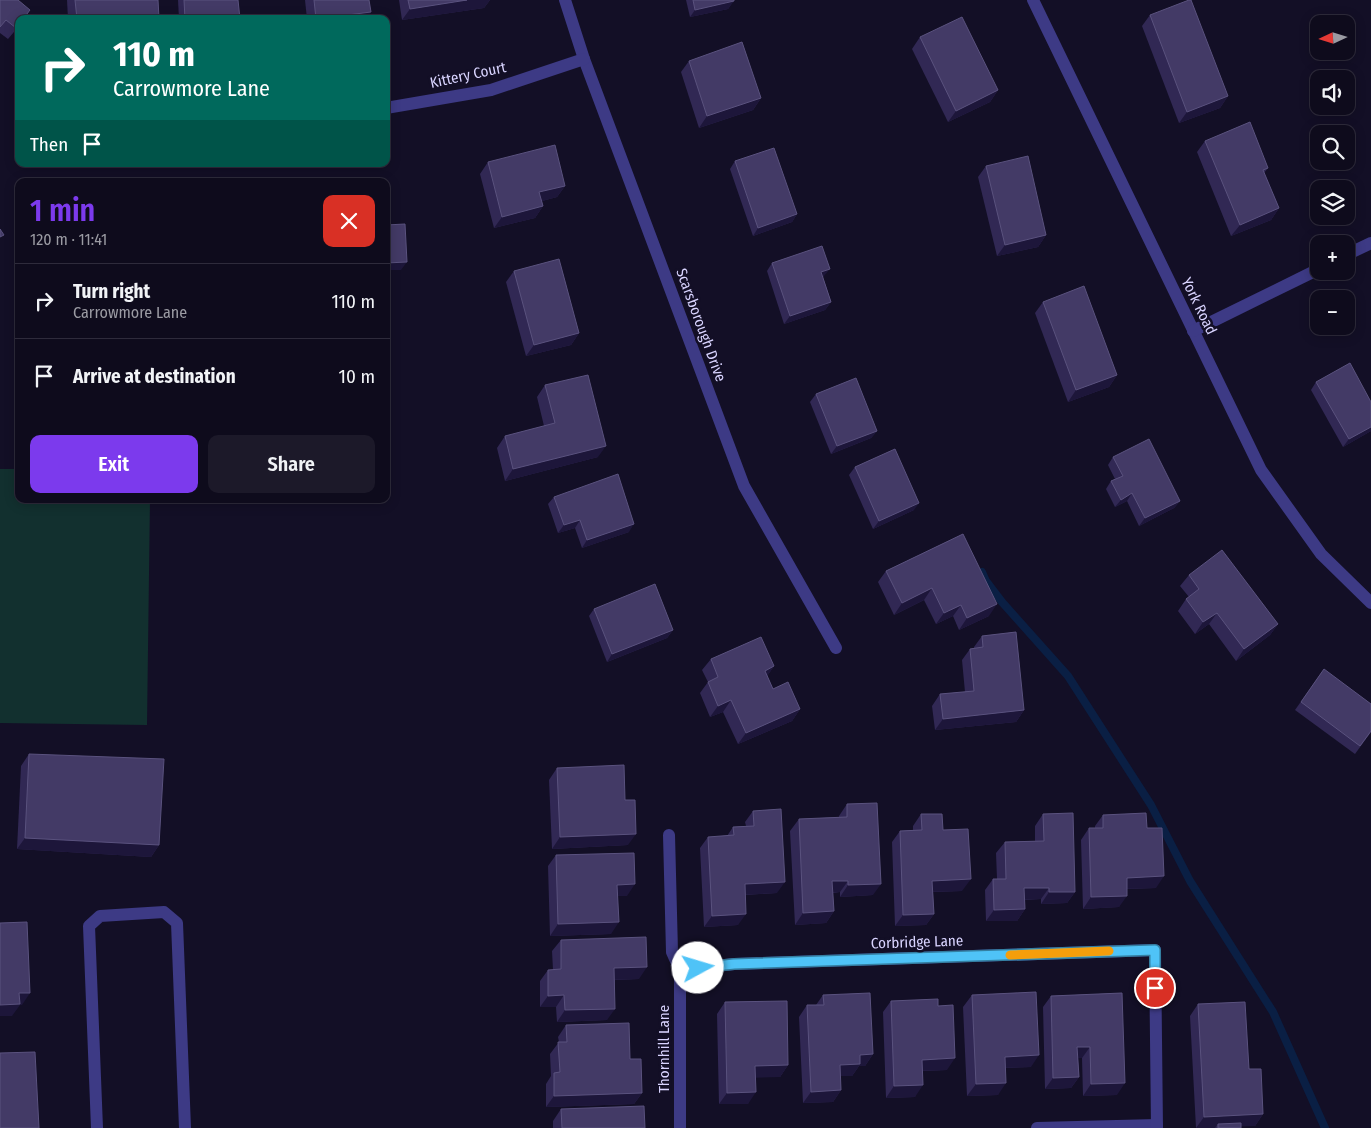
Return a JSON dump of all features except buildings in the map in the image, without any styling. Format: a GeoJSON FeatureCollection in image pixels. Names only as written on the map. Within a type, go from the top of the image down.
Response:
{"type":"FeatureCollection","features":[{"type":"Feature","properties":{"kind":"street","name":"Scarsborough Drive"},"geometry":{"type":"LineString","coordinates":[[565,0],[584,59],[744,486],[836,648]]}},
{"type":"Feature","properties":{"kind":"street","name":"York Road"},"geometry":{"type":"LineString","coordinates":[[1034,0],[1261,470],[1321,554],[1371,603]]}},
{"type":"Feature","properties":{"kind":"street","name":"Kittery Court"},"geometry":{"type":"LineString","coordinates":[[390,107],[491,90],[584,59]]}},
{"type":"Feature","properties":{"kind":"street"},"geometry":{"type":"LineString","coordinates":[[1355,251],[1371,243]]}},
{"type":"Feature","properties":{"kind":"street"},"geometry":{"type":"LineString","coordinates":[[1193,331],[1310,273]]}},
{"type":"Feature","properties":{"kind":"street","name":"Thornhill Lane"},"geometry":{"type":"LineString","coordinates":[[669,835],[672,952],[680,970],[680,1128]]}},
{"type":"Feature","properties":{"kind":"street"},"geometry":{"type":"LineString","coordinates":[[97,1128],[89,926],[100,916],[164,912],[177,923],[185,1128]]}},
{"type":"Feature","properties":{"kind":"street","name":"Corbridge Lane"},"geometry":{"type":"LineString","coordinates":[[680,970],[734,964],[1155,950],[1157,1126]]}},
{"type":"Feature","properties":{"kind":"street"},"geometry":{"type":"LineString","coordinates":[[1037,1128],[1157,1126]]}},
{"type":"Feature","properties":{"kind":"green space"},"geometry":{"type":"Polygon","coordinates":[[[0,469],[15,469],[15,503],[150,503],[147,725],[0,723],[0,469]]]}},
{"type":"Feature","properties":{"kind":"waterway"},"geometry":{"type":"LineString","coordinates":[[982,572],[986,581],[1002,602],[1068,676],[1151,805],[1190,881],[1273,1012],[1325,1128]]}},
{"type":"Feature","properties":{"kind":"slow traffic"},"geometry":{"type":"LineString","coordinates":[[1010,955],[1109,951]]}},
{"type":"Feature","properties":{"kind":"route"},"geometry":{"type":"LineString","coordinates":[[698,968],[734,964],[1155,950],[1155,988]]}}]}
